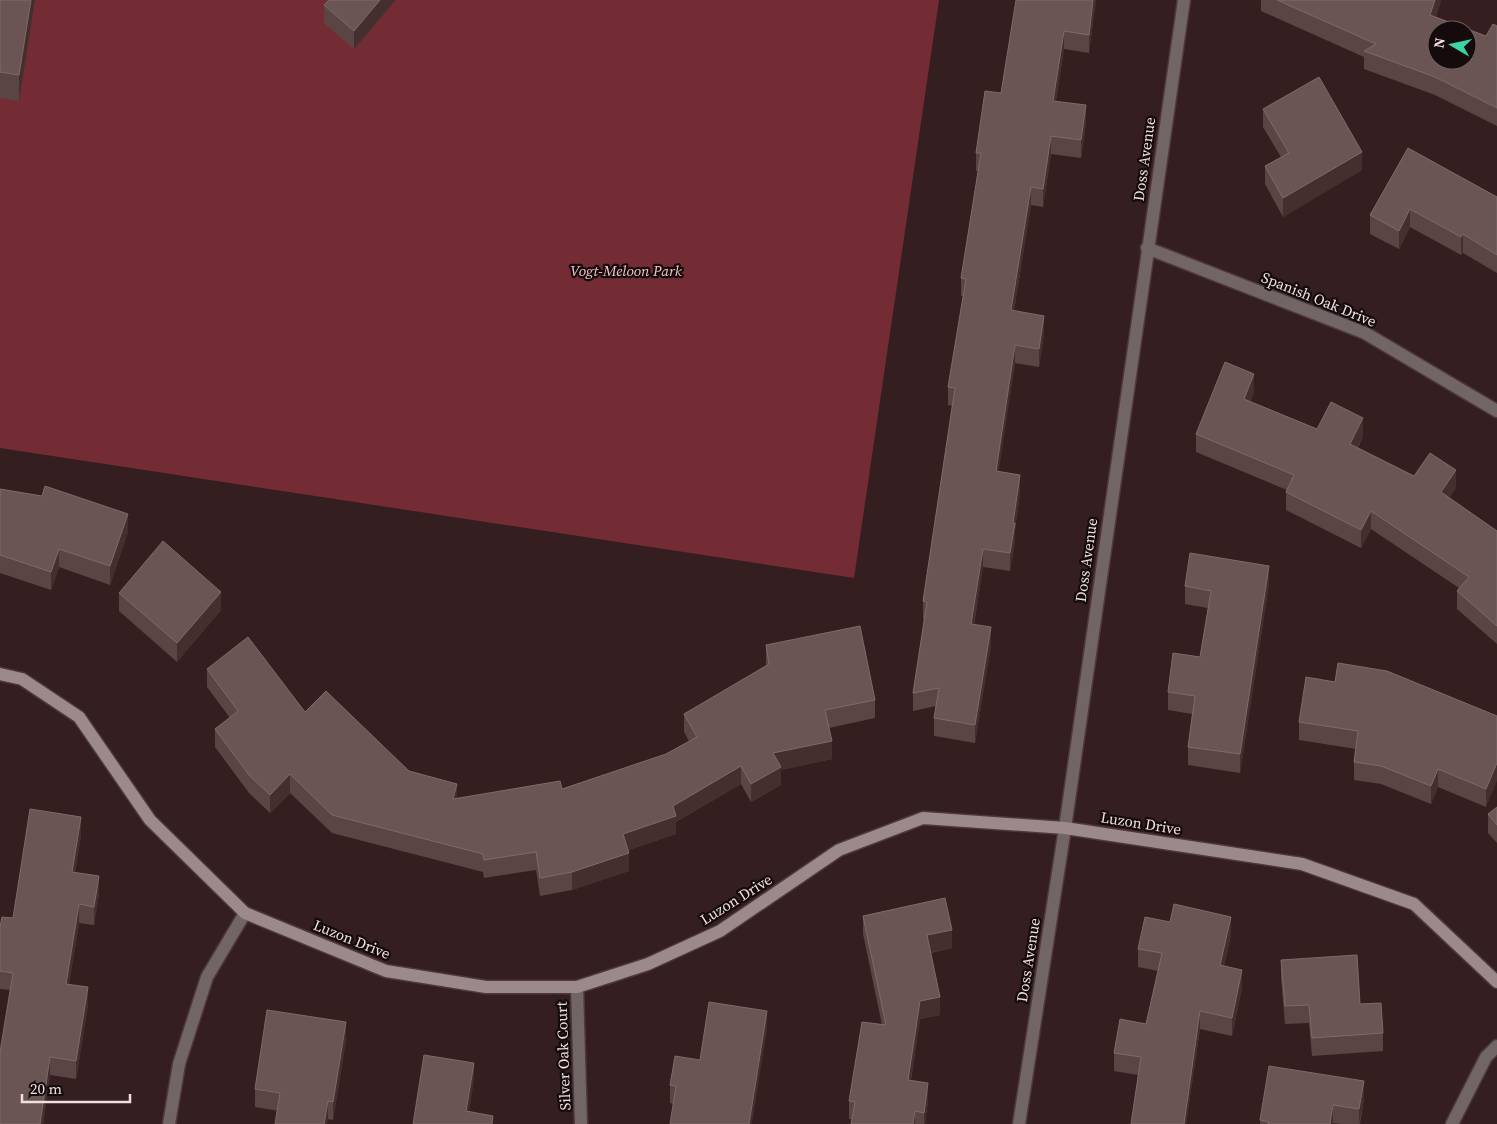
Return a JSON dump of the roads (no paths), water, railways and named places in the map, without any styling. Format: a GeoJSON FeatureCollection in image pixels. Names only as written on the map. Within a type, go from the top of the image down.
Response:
{"type":"FeatureCollection","features":[{"type":"Feature","properties":{"kind":"street","name":"Doss Avenue"},"geometry":{"type":"LineString","coordinates":[[1019,1124],[1065,828],[1184,0]]}},
{"type":"Feature","properties":{"kind":"street","name":"Spanish Oak Drive"},"geometry":{"type":"LineString","coordinates":[[1147,248],[1365,333],[1497,411]]}},
{"type":"Feature","properties":{"kind":"street","name":"Luzon Drive"},"geometry":{"type":"LineString","coordinates":[[0,674],[22,679],[79,717],[150,820],[245,913],[386,971],[486,986],[577,987],[648,964],[720,931],[840,850],[923,818],[1065,828],[1302,864],[1414,904],[1497,982]]}},
{"type":"Feature","properties":{"kind":"street"},"geometry":{"type":"LineString","coordinates":[[169,1124],[179,1064],[207,977],[245,913]]}},
{"type":"Feature","properties":{"kind":"street","name":"Silver Oak Court"},"geometry":{"type":"LineString","coordinates":[[577,987],[581,1124]]}},
{"type":"Feature","properties":{"kind":"street"},"geometry":{"type":"LineString","coordinates":[[1452,1124],[1486,1057],[1497,1046]]}},
{"type":"Feature","properties":{"kind":"park label","name":"Vogt-Meloon Park"},"geometry":{"type":"Point","coordinates":[626,270]}}]}
